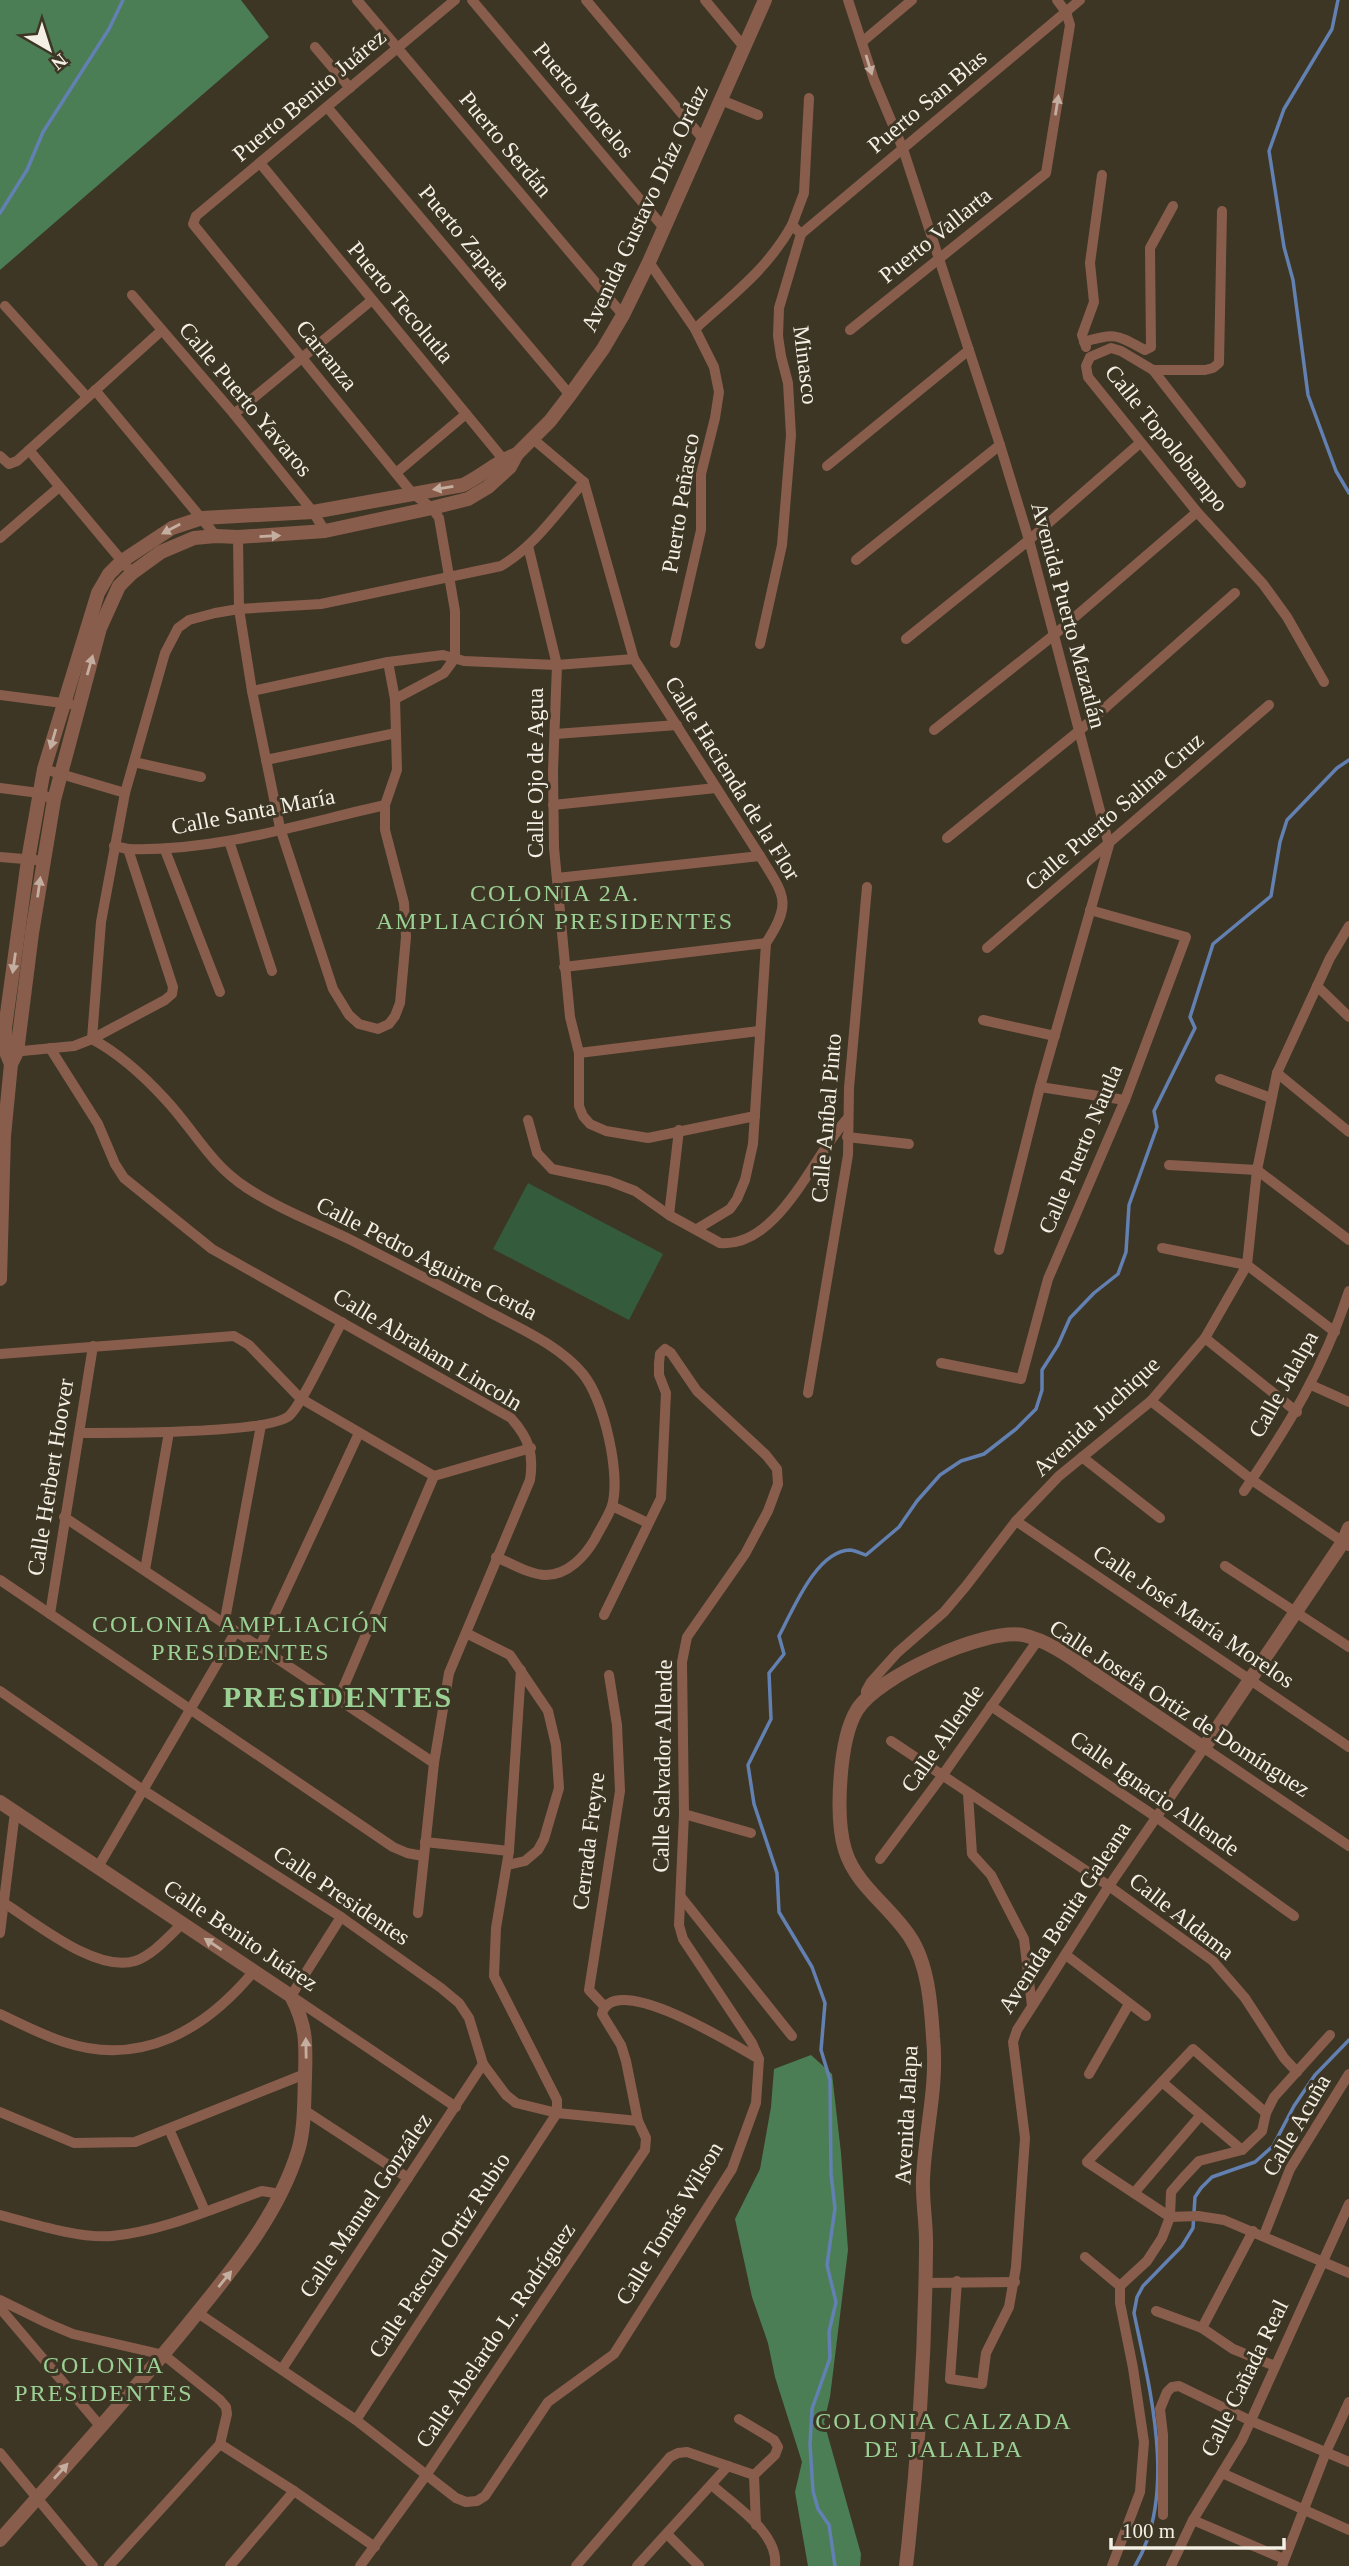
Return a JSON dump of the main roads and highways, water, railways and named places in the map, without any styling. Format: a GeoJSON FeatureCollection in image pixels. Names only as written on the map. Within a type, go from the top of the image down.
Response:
{"type":"FeatureCollection","features":[{"type":"Feature","properties":{"kind":"waterway"},"geometry":{"type":"LineString","coordinates":[[0,213],[27,170],[43,132],[109,29],[123,0]]}},
{"type":"Feature","properties":{"kind":"waterway"},"geometry":{"type":"LineString","coordinates":[[1338,0],[1332,29],[1284,109],[1269,151],[1284,247],[1293,280],[1308,395],[1336,471],[1349,493]]}},
{"type":"Feature","properties":{"kind":"waterway"},"geometry":{"type":"LineString","coordinates":[[835,2566],[829,2525],[818,2509],[813,2491],[810,2444],[812,2409],[830,2358],[829,2332],[836,2302],[827,2265],[835,2208],[831,2174],[830,2080],[821,2050],[825,2003],[812,1967],[779,1912],[777,1873],[754,1804],[748,1765],[771,1719],[769,1673],[784,1654],[779,1636],[807,1584],[827,1560],[850,1550],[866,1555],[899,1527],[940,1475],[961,1461],[984,1454],[1036,1409],[1042,1390],[1042,1370],[1058,1345],[1070,1318],[1094,1293],[1118,1274],[1126,1252],[1129,1205],[1157,1127],[1154,1111],[1195,1028],[1190,1017],[1213,944],[1271,896],[1280,842],[1287,820],[1337,768],[1349,760]]}},
{"type":"Feature","properties":{"kind":"waterway"},"geometry":{"type":"LineString","coordinates":[[1135,2566],[1148,2538],[1158,2475],[1153,2408],[1134,2313],[1137,2297],[1143,2286],[1182,2246],[1193,2228],[1195,2197],[1201,2188],[1212,2177],[1255,2162],[1273,2146],[1294,2106],[1315,2075],[1349,2040]]}},
{"type":"Feature","properties":{"kind":"district","name":"COLONIA 2A. AMPLIACIÓN PRESIDENTES"},"geometry":{"type":"Point","coordinates":[555,907]}},
{"type":"Feature","properties":{"kind":"district","name":"COLONIA AMPLIACIÓN PRESIDENTES"},"geometry":{"type":"Point","coordinates":[241,1638]}},
{"type":"Feature","properties":{"kind":"district","name":"PRESIDENTES"},"geometry":{"type":"Point","coordinates":[338,1697]}},
{"type":"Feature","properties":{"kind":"district","name":"COLONIA PRESIDENTES"},"geometry":{"type":"Point","coordinates":[104,2379]}},
{"type":"Feature","properties":{"kind":"district","name":"COLONIA CALZADA DE JALALPA"},"geometry":{"type":"Point","coordinates":[944,2435]}}]}
